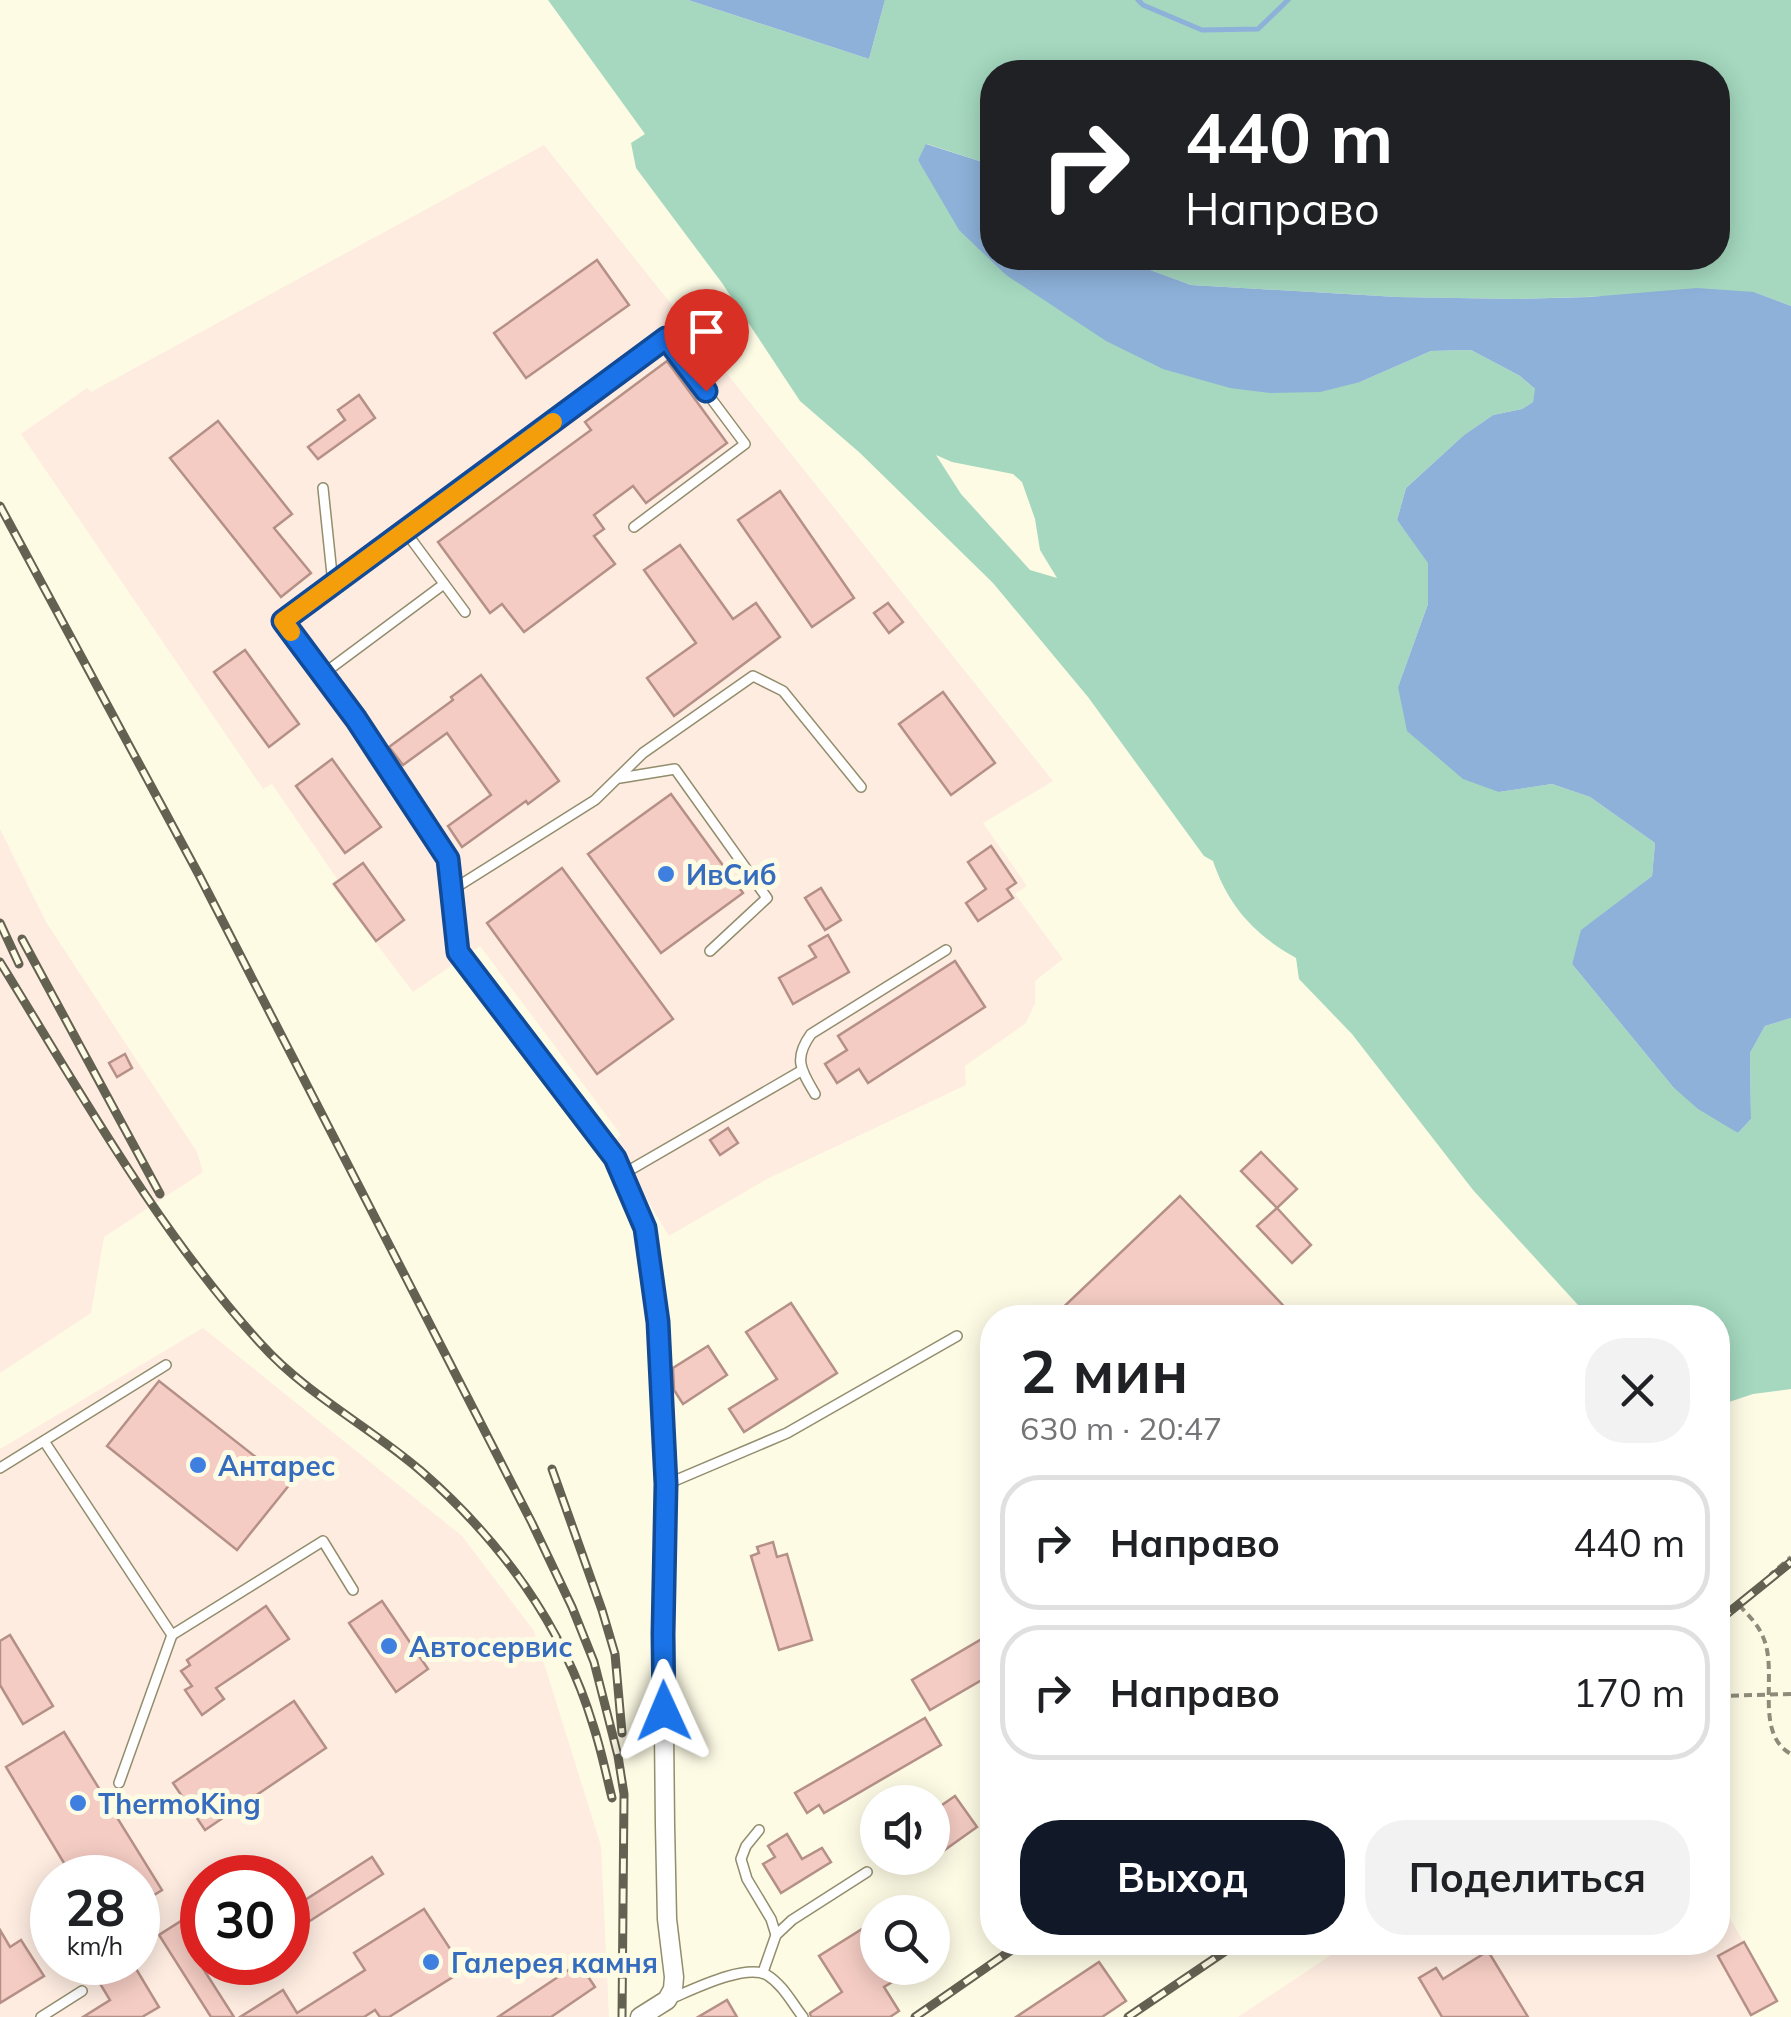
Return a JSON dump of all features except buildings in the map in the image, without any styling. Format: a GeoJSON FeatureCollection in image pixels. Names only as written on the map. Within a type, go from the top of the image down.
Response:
{"type":"FeatureCollection","features":[{"type":"Feature","properties":{"kind":"street"},"geometry":{"type":"LineString","coordinates":[[356,719],[448,859],[458,952],[596,1130],[624,1174],[645,1228],[658,1322],[666,1484],[665,1825],[674,1976],[668,2000],[640,2017]]}},
{"type":"Feature","properties":{"kind":"lane"},"geometry":{"type":"LineString","coordinates":[[356,719],[283,621],[666,338],[745,444],[634,527]]}},
{"type":"Feature","properties":{"kind":"lane"},"geometry":{"type":"LineString","coordinates":[[323,488],[333,584]]}},
{"type":"Feature","properties":{"kind":"lane"},"geometry":{"type":"LineString","coordinates":[[404,531],[465,612]]}},
{"type":"Feature","properties":{"kind":"lane"},"geometry":{"type":"LineString","coordinates":[[322,674],[444,584]]}},
{"type":"Feature","properties":{"kind":"lane"},"geometry":{"type":"LineString","coordinates":[[452,890],[595,800],[643,753],[754,676],[782,691],[861,787]]}},
{"type":"Feature","properties":{"kind":"lane"},"geometry":{"type":"LineString","coordinates":[[620,778],[675,769],[768,898],[710,951]]}},
{"type":"Feature","properties":{"kind":"lane"},"geometry":{"type":"LineString","coordinates":[[815,1094],[801,1071],[800,1060],[803,1046],[812,1034],[946,950]]}},
{"type":"Feature","properties":{"kind":"lane"},"geometry":{"type":"LineString","coordinates":[[624,1174],[801,1071]]}},
{"type":"Feature","properties":{"kind":"lane"},"geometry":{"type":"LineString","coordinates":[[666,1484],[787,1434],[957,1336]]}},
{"type":"Feature","properties":{"kind":"lane"},"geometry":{"type":"LineString","coordinates":[[0,1468],[166,1365]]}},
{"type":"Feature","properties":{"kind":"lane"},"geometry":{"type":"LineString","coordinates":[[44,1441],[172,1635]]}},
{"type":"Feature","properties":{"kind":"lane"},"geometry":{"type":"LineString","coordinates":[[119,1783],[172,1635],[323,1541],[353,1590]]}},
{"type":"Feature","properties":{"kind":"lane"},"geometry":{"type":"LineString","coordinates":[[759,1830],[740,1859],[776,1935]]}},
{"type":"Feature","properties":{"kind":"lane"},"geometry":{"type":"LineString","coordinates":[[763,1972],[776,1935],[792,1920],[862,1875]]}},
{"type":"Feature","properties":{"kind":"lane"},"geometry":{"type":"LineString","coordinates":[[668,2000],[710,1982],[751,1971],[763,1972],[778,1984],[803,2017]]}},
{"type":"Feature","properties":{"kind":"lane"},"geometry":{"type":"LineString","coordinates":[[41,2017],[82,1991]]}},
{"type":"Feature","properties":{"kind":"path"},"geometry":{"type":"LineString","coordinates":[[1774,1576],[1771,1574],[1791,1556]]}},
{"type":"Feature","properties":{"kind":"path"},"geometry":{"type":"LineString","coordinates":[[1740,1605],[1764,1638],[1769,1725],[1782,1750],[1791,1754]]}},
{"type":"Feature","properties":{"kind":"path"},"geometry":{"type":"LineString","coordinates":[[1730,1695],[1791,1694]]}},
{"type":"Feature","properties":{"kind":"shaded area"},"geometry":{"type":"Polygon","coordinates":[[[544,145],[1053,781],[983,823],[1027,886],[1015,894],[1063,959],[1035,981],[1035,1003],[1026,1023],[965,1066],[966,1085],[767,1179],[669,1236],[612,1142],[621,1135],[480,946],[413,992],[331,884],[337,879],[272,784],[263,789],[21,434],[87,388],[91,392],[544,145]]]}},
{"type":"Feature","properties":{"kind":"shaded area"},"geometry":{"type":"Polygon","coordinates":[[[0,829],[46,922],[197,1152],[203,1172],[104,1237],[91,1313],[0,1373],[0,829]]]}},
{"type":"Feature","properties":{"kind":"shaded area"},"geometry":{"type":"Polygon","coordinates":[[[203,1328],[462,1536],[534,1631],[601,1846],[609,2017],[0,2017],[0,1449],[203,1328]]]}},
{"type":"Feature","properties":{"kind":"shaded area"},"geometry":{"type":"Polygon","coordinates":[[[1730,1918],[1777,2001],[1748,2017],[1238,2017],[1331,1955],[1730,1955],[1730,1918]]]}},
{"type":"Feature","properties":{"kind":"green space"},"geometry":{"type":"Polygon","coordinates":[[[548,0],[688,0],[869,59],[885,0],[1791,0],[1791,306],[1754,292],[1515,299],[1397,297],[1191,285],[1150,270],[1730,270],[1730,60],[980,60],[980,161],[927,144],[918,160],[980,241],[980,270],[1002,270],[1006,275],[1360,382],[1431,351],[1471,350],[1520,376],[1536,390],[1533,402],[1522,409],[1493,415],[1464,435],[1406,488],[1397,520],[1428,562],[1428,604],[1398,687],[1499,792],[1552,784],[1590,797],[1655,843],[1652,876],[1582,930],[1572,964],[1673,1087],[1738,1133],[1751,1119],[1750,1053],[1765,1026],[1791,1018],[1791,1389],[1730,1402],[1730,1305],[1578,1305],[1473,1190],[1352,1034],[1299,979],[1296,958],[1245,918],[1213,861],[1204,856],[1088,697],[993,583],[860,453],[800,401],[722,283],[636,168],[631,143],[645,134],[548,0]],[[936,455],[961,494],[1030,570],[1057,578],[1040,550],[1035,519],[1022,482],[1013,474],[936,455]]]}},
{"type":"Feature","properties":{"kind":"water"},"geometry":{"type":"Polygon","coordinates":[[[688,0],[885,0],[869,59],[688,0]]]}},
{"type":"Feature","properties":{"kind":"water"},"geometry":{"type":"Polygon","coordinates":[[[926,144],[980,161],[980,250],[959,230],[918,160],[926,144]]]}},
{"type":"Feature","properties":{"kind":"water"},"geometry":{"type":"Polygon","coordinates":[[[1001,270],[1150,270],[1191,285],[1397,297],[1590,297],[1697,288],[1754,292],[1791,306],[1791,1018],[1765,1026],[1750,1053],[1751,1119],[1738,1133],[1698,1109],[1673,1087],[1572,964],[1581,930],[1652,876],[1655,843],[1590,797],[1552,784],[1499,792],[1463,779],[1407,731],[1398,687],[1428,604],[1428,563],[1397,520],[1406,488],[1464,435],[1493,415],[1522,409],[1533,402],[1535,389],[1520,376],[1471,350],[1431,351],[1360,382],[1320,392],[1270,393],[1230,388],[1163,369],[1106,341],[1001,270]]]}},
{"type":"Feature","properties":{"kind":"waterway"},"geometry":{"type":"LineString","coordinates":[[1138,0],[1202,30],[1258,29],[1288,0]]}},
{"type":"Feature","properties":{"kind":"railway"},"geometry":{"type":"LineString","coordinates":[[0,506],[199,875],[572,1607],[594,1662],[624,1794],[622,2017]]}},
{"type":"Feature","properties":{"kind":"railway"},"geometry":{"type":"LineString","coordinates":[[0,923],[19,964]]}},
{"type":"Feature","properties":{"kind":"railway"},"geometry":{"type":"LineString","coordinates":[[22,939],[160,1194]]}},
{"type":"Feature","properties":{"kind":"railway"},"geometry":{"type":"LineString","coordinates":[[0,962],[154,1208],[223,1300],[298,1379],[401,1455],[450,1497],[525,1586],[580,1688],[612,1798]]}},
{"type":"Feature","properties":{"kind":"railway"},"geometry":{"type":"LineString","coordinates":[[552,1469],[615,1654],[622,1733]]}},
{"type":"Feature","properties":{"kind":"railway"},"geometry":{"type":"LineString","coordinates":[[1730,1611],[1791,1562]]}},
{"type":"Feature","properties":{"kind":"railway"},"geometry":{"type":"LineString","coordinates":[[915,2017],[1004,1955]]}},
{"type":"Feature","properties":{"kind":"railway"},"geometry":{"type":"LineString","coordinates":[[1128,2017],[1220,1955]]}},
{"type":"Feature","properties":{"kind":"slow traffic"},"geometry":{"type":"LineString","coordinates":[[291,632],[283,621],[553,422]]}},
{"type":"Feature","properties":{"kind":"place","name":"ИвСиб"},"geometry":{"type":"Point","coordinates":[666,874]}},
{"type":"Feature","properties":{"kind":"place","name":"Антарес"},"geometry":{"type":"Point","coordinates":[198,1465]}},
{"type":"Feature","properties":{"kind":"place","name":"Автосервис"},"geometry":{"type":"Point","coordinates":[389,1646]}},
{"type":"Feature","properties":{"kind":"place","name":"ThermoKing"},"geometry":{"type":"Point","coordinates":[78,1803]}},
{"type":"Feature","properties":{"kind":"place","name":"Галерея камня"},"geometry":{"type":"Point","coordinates":[431,1962]}},
{"type":"Feature","properties":{"kind":"route"},"geometry":{"type":"LineString","coordinates":[[664,1711],[666,1484],[658,1322],[645,1228],[615,1158],[458,952],[448,859],[356,719],[283,621],[666,338],[706,391]]}}]}
